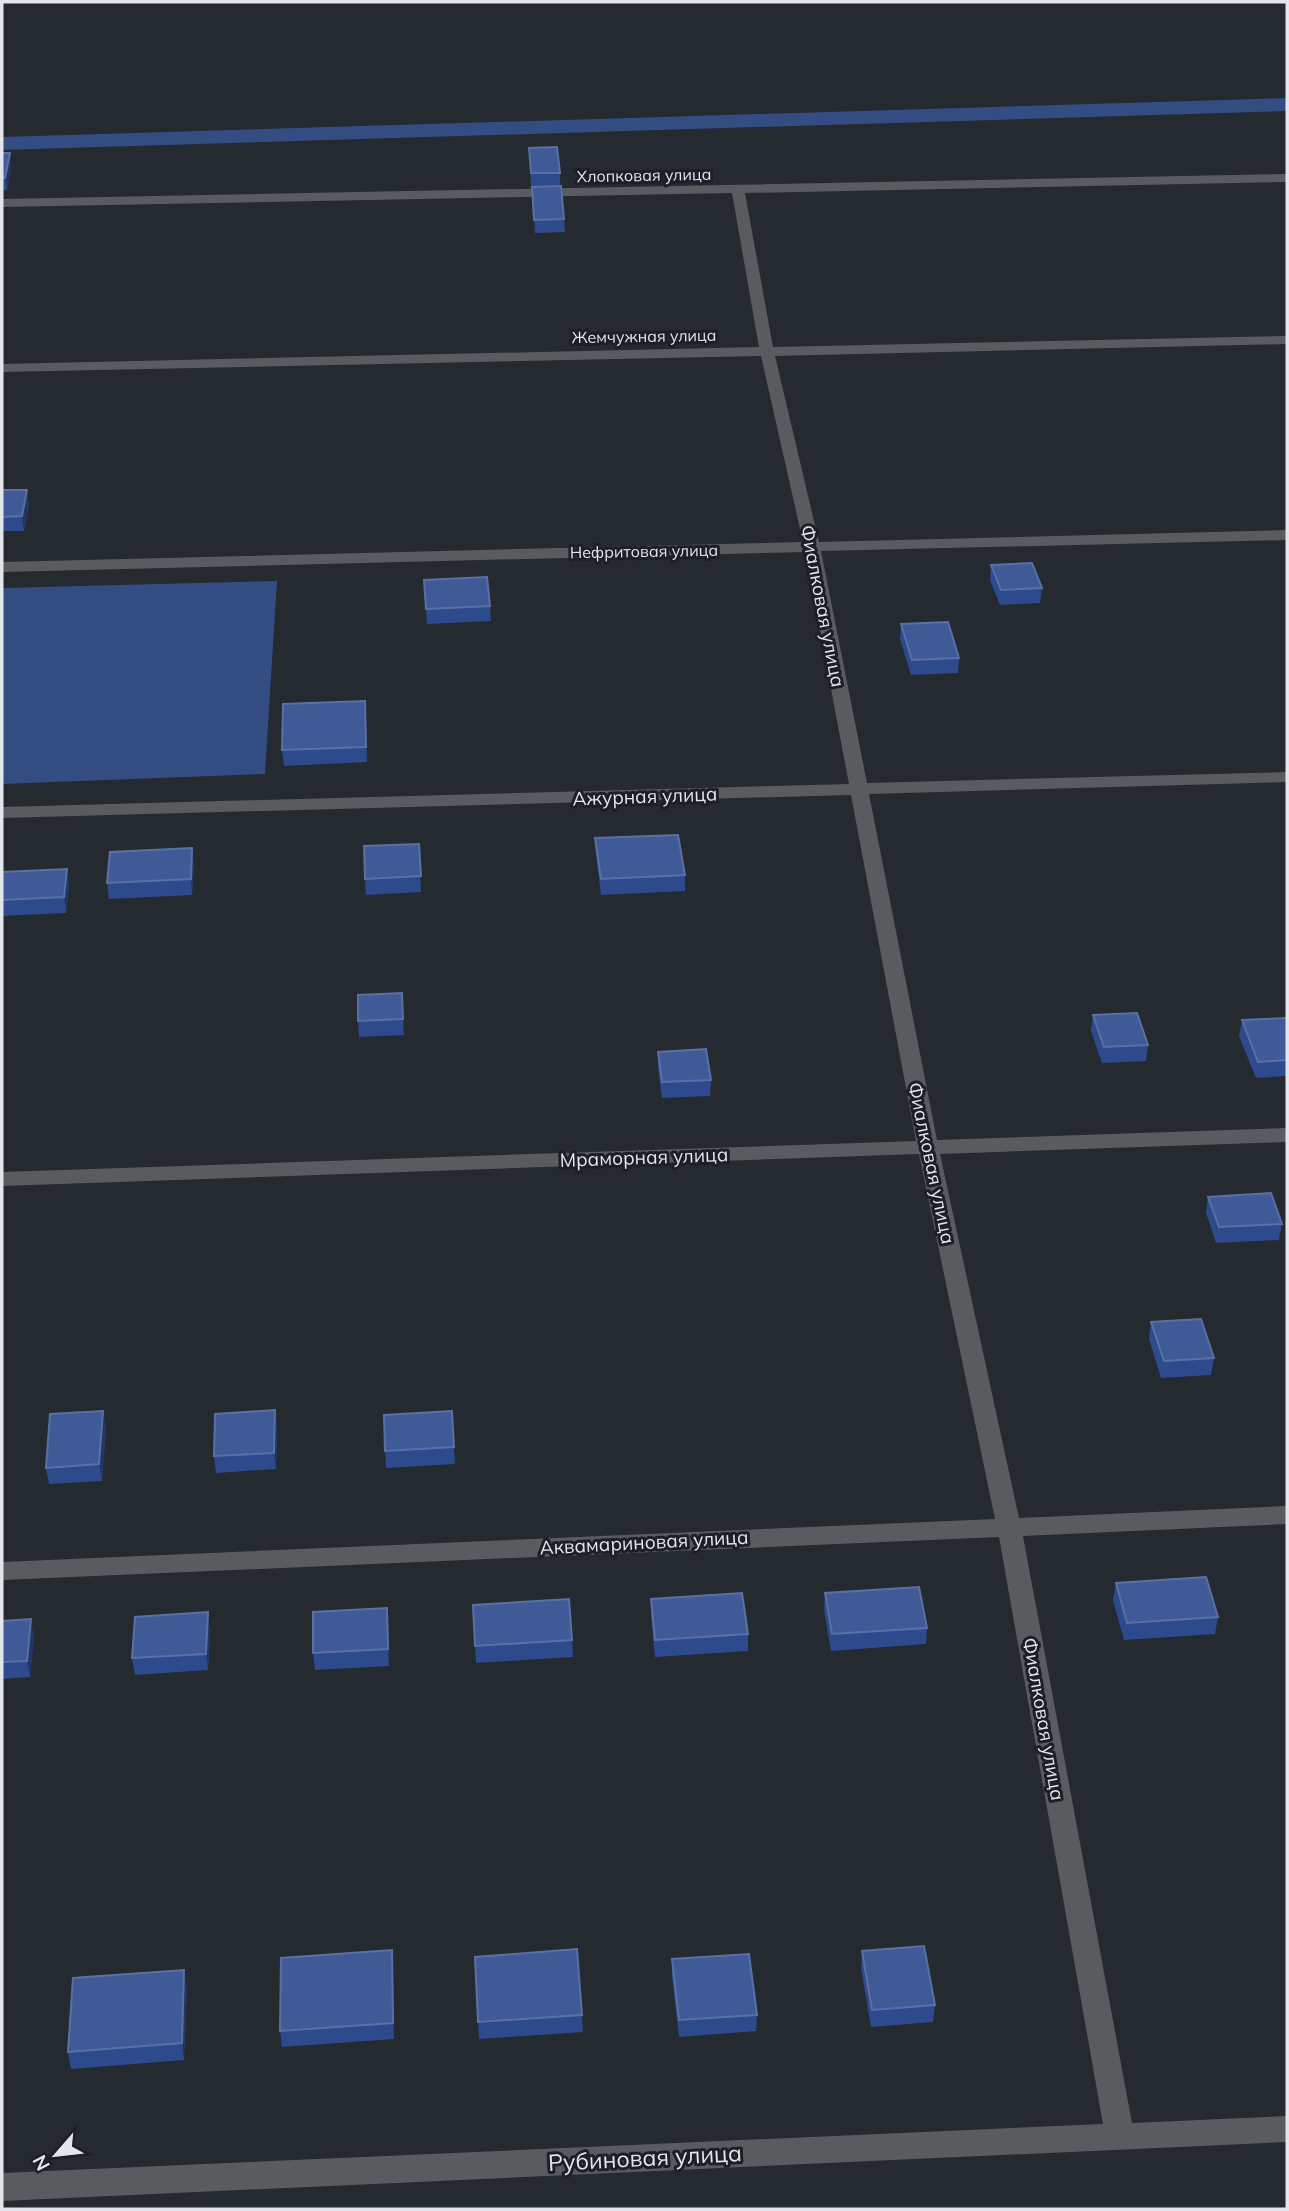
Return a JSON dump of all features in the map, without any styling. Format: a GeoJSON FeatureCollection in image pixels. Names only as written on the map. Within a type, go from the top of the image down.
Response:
{"type":"FeatureCollection","features":[{"type":"Feature","properties":{"kind":"street","name":"Хлопковая улица"},"geometry":{"type":"LineString","coordinates":[[2,203],[1287,178]]}},
{"type":"Feature","properties":{"kind":"street","name":"Фиалковая улица"},"geometry":{"type":"LineString","coordinates":[[738,190],[767,352],[812,547],[928,1147],[1009,1526],[1120,2137]]}},
{"type":"Feature","properties":{"kind":"street","name":"Жемчужная улица"},"geometry":{"type":"LineString","coordinates":[[2,368],[1287,340]]}},
{"type":"Feature","properties":{"kind":"street","name":"Нефритовая улица"},"geometry":{"type":"LineString","coordinates":[[2,567],[1287,535]]}},
{"type":"Feature","properties":{"kind":"street","name":"Ажурная улица"},"geometry":{"type":"LineString","coordinates":[[2,813],[1287,777]]}},
{"type":"Feature","properties":{"kind":"street","name":"Мраморная улица"},"geometry":{"type":"LineString","coordinates":[[2,1179],[1287,1135]]}},
{"type":"Feature","properties":{"kind":"street","name":"Аквамариновая улица"},"geometry":{"type":"LineString","coordinates":[[2,1570],[1287,1515]]}},
{"type":"Feature","properties":{"kind":"street","name":"Рубиновая улица"},"geometry":{"type":"LineString","coordinates":[[2,2187],[1287,2129]]}},
{"type":"Feature","properties":{"kind":"shaded area"},"geometry":{"type":"Polygon","coordinates":[[[1287,98],[1287,111],[2,150],[2,137],[1287,98]]]}},
{"type":"Feature","properties":{"kind":"shaded area"},"geometry":{"type":"Polygon","coordinates":[[[277,581],[265,774],[2,784],[2,588],[277,581]]]}},
{"type":"Feature","properties":{"kind":"building"},"geometry":{"type":"Polygon","coordinates":[[[557,147],[560,173],[531,173],[529,148],[557,147]]]}},
{"type":"Feature","properties":{"kind":"building"},"geometry":{"type":"Polygon","coordinates":[[[2,153],[10,153],[5,178],[2,178],[2,153]]]}},
{"type":"Feature","properties":{"kind":"building"},"geometry":{"type":"Polygon","coordinates":[[[561,186],[564,219],[534,220],[532,187],[561,186]]]}},
{"type":"Feature","properties":{"kind":"building"},"geometry":{"type":"Polygon","coordinates":[[[2,490],[27,490],[22,516],[2,517],[2,490]]]}},
{"type":"Feature","properties":{"kind":"building"},"geometry":{"type":"Polygon","coordinates":[[[1032,563],[1042,588],[1001,590],[991,565],[1032,563]]]}},
{"type":"Feature","properties":{"kind":"building"},"geometry":{"type":"Polygon","coordinates":[[[487,577],[490,606],[426,609],[424,580],[487,577]]]}},
{"type":"Feature","properties":{"kind":"building"},"geometry":{"type":"Polygon","coordinates":[[[948,622],[959,658],[912,660],[901,624],[948,622]]]}},
{"type":"Feature","properties":{"kind":"building"},"geometry":{"type":"Polygon","coordinates":[[[365,701],[366,747],[282,750],[283,704],[365,701]]]}},
{"type":"Feature","properties":{"kind":"building"},"geometry":{"type":"Polygon","coordinates":[[[678,835],[685,875],[601,879],[595,838],[678,835]]]}},
{"type":"Feature","properties":{"kind":"building"},"geometry":{"type":"Polygon","coordinates":[[[419,844],[421,876],[365,879],[364,846],[419,844]]]}},
{"type":"Feature","properties":{"kind":"building"},"geometry":{"type":"Polygon","coordinates":[[[192,848],[191,879],[107,883],[110,852],[192,848]]]}},
{"type":"Feature","properties":{"kind":"building"},"geometry":{"type":"Polygon","coordinates":[[[67,869],[64,897],[2,900],[2,872],[67,869]]]}},
{"type":"Feature","properties":{"kind":"building"},"geometry":{"type":"Polygon","coordinates":[[[402,993],[403,1019],[358,1021],[358,995],[402,993]]]}},
{"type":"Feature","properties":{"kind":"building"},"geometry":{"type":"Polygon","coordinates":[[[1137,1013],[1148,1045],[1104,1047],[1093,1015],[1137,1013]]]}},
{"type":"Feature","properties":{"kind":"building"},"geometry":{"type":"Polygon","coordinates":[[[1286,1018],[1287,1060],[1258,1062],[1242,1020],[1286,1018]]]}},
{"type":"Feature","properties":{"kind":"building"},"geometry":{"type":"Polygon","coordinates":[[[706,1049],[711,1080],[662,1082],[658,1052],[706,1049]]]}},
{"type":"Feature","properties":{"kind":"building"},"geometry":{"type":"Polygon","coordinates":[[[1271,1193],[1282,1224],[1219,1227],[1208,1197],[1271,1193]]]}},
{"type":"Feature","properties":{"kind":"building"},"geometry":{"type":"Polygon","coordinates":[[[1201,1319],[1214,1358],[1164,1361],[1151,1322],[1201,1319]]]}},
{"type":"Feature","properties":{"kind":"building"},"geometry":{"type":"Polygon","coordinates":[[[275,1410],[274,1453],[214,1456],[215,1414],[275,1410]]]}},
{"type":"Feature","properties":{"kind":"building"},"geometry":{"type":"Polygon","coordinates":[[[103,1411],[99,1464],[46,1468],[50,1414],[103,1411]]]}},
{"type":"Feature","properties":{"kind":"building"},"geometry":{"type":"Polygon","coordinates":[[[452,1411],[454,1447],[385,1451],[384,1415],[452,1411]]]}},
{"type":"Feature","properties":{"kind":"building"},"geometry":{"type":"Polygon","coordinates":[[[1206,1577],[1218,1617],[1127,1623],[1116,1583],[1206,1577]]]}},
{"type":"Feature","properties":{"kind":"building"},"geometry":{"type":"Polygon","coordinates":[[[919,1587],[927,1628],[832,1634],[825,1593],[919,1587]]]}},
{"type":"Feature","properties":{"kind":"building"},"geometry":{"type":"Polygon","coordinates":[[[742,1593],[748,1634],[655,1640],[651,1599],[742,1593]]]}},
{"type":"Feature","properties":{"kind":"building"},"geometry":{"type":"Polygon","coordinates":[[[569,1599],[572,1640],[475,1646],[473,1605],[569,1599]]]}},
{"type":"Feature","properties":{"kind":"building"},"geometry":{"type":"Polygon","coordinates":[[[387,1608],[388,1649],[313,1653],[313,1612],[387,1608]]]}},
{"type":"Feature","properties":{"kind":"building"},"geometry":{"type":"Polygon","coordinates":[[[208,1612],[206,1654],[132,1658],[135,1617],[208,1612]]]}},
{"type":"Feature","properties":{"kind":"building"},"geometry":{"type":"Polygon","coordinates":[[[31,1619],[27,1661],[2,1662],[2,1621],[31,1619]]]}},
{"type":"Feature","properties":{"kind":"building"},"geometry":{"type":"Polygon","coordinates":[[[924,1946],[935,2005],[872,2010],[862,1951],[924,1946]]]}},
{"type":"Feature","properties":{"kind":"building"},"geometry":{"type":"Polygon","coordinates":[[[577,1949],[582,2015],[478,2022],[475,1957],[577,1949]]]}},
{"type":"Feature","properties":{"kind":"building"},"geometry":{"type":"Polygon","coordinates":[[[392,1950],[393,2023],[280,2031],[281,1958],[392,1950]]]}},
{"type":"Feature","properties":{"kind":"building"},"geometry":{"type":"Polygon","coordinates":[[[749,1954],[757,2015],[679,2020],[672,1959],[749,1954]]]}},
{"type":"Feature","properties":{"kind":"building"},"geometry":{"type":"Polygon","coordinates":[[[184,1970],[182,2043],[68,2052],[73,1978],[184,1970]]]}}]}
